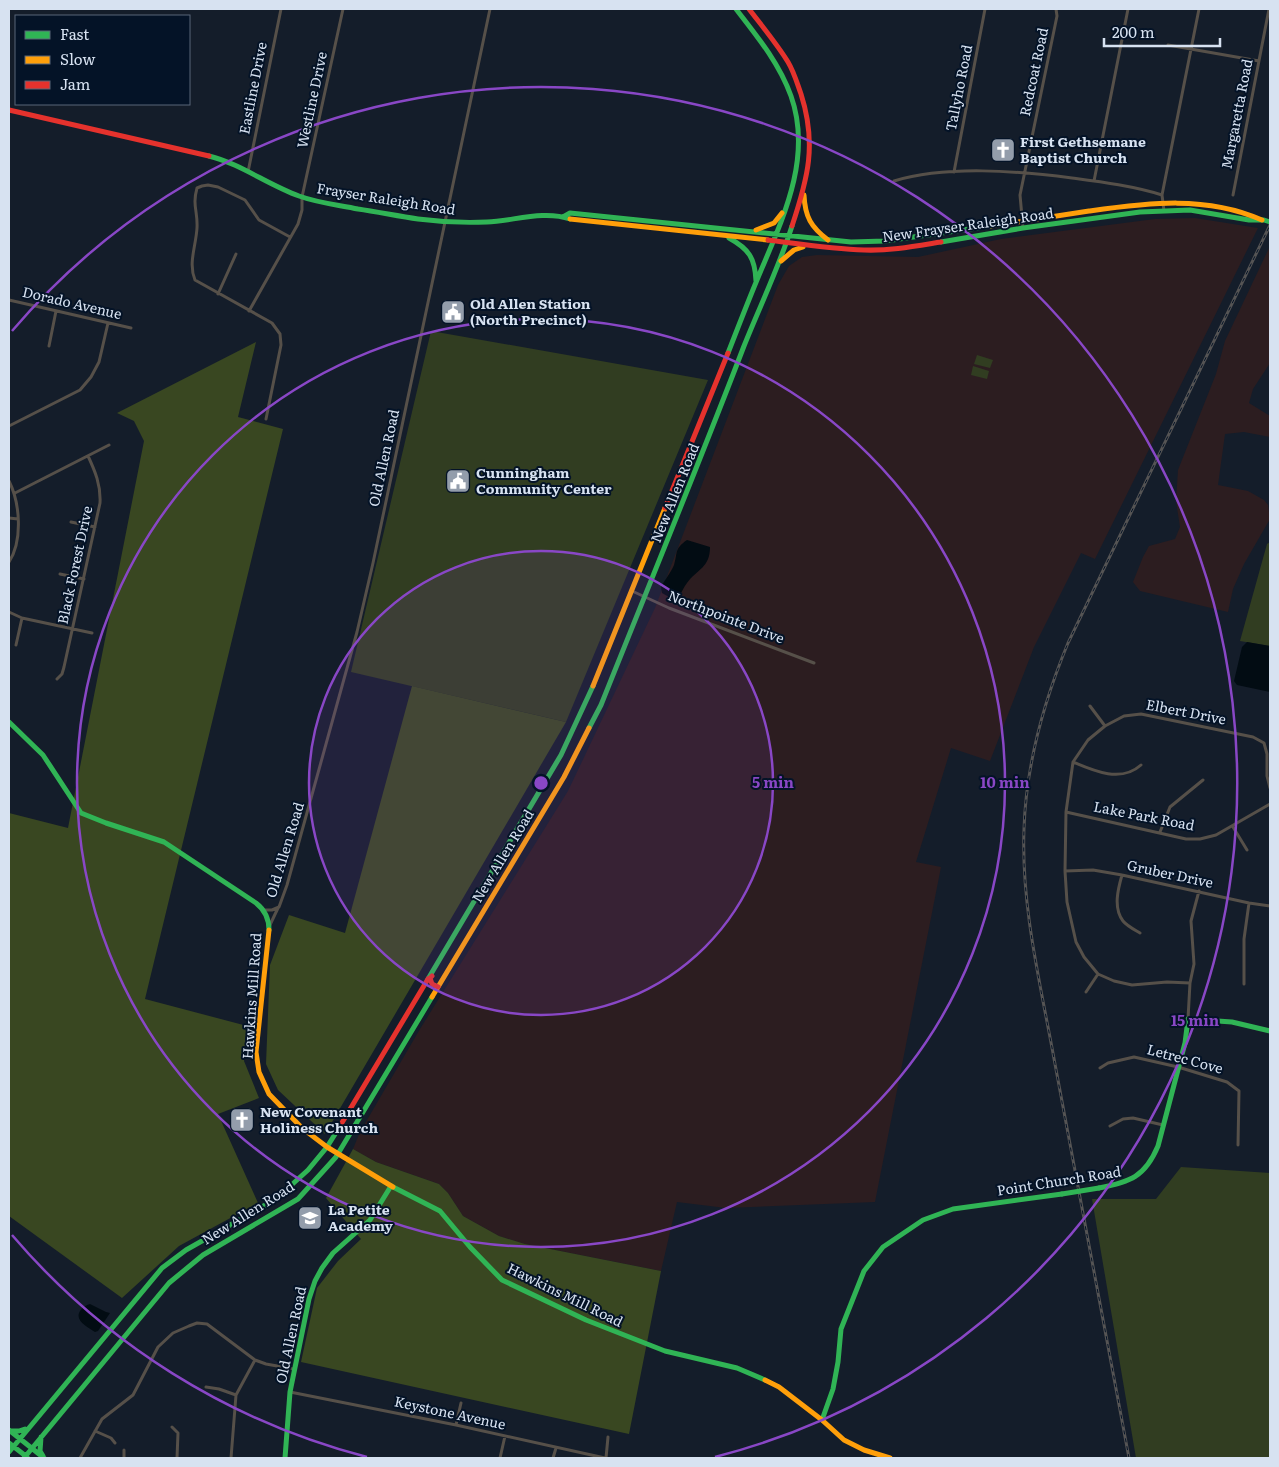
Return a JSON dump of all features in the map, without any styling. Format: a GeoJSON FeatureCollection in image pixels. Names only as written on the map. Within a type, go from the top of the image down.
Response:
{"type":"FeatureCollection","features":[{"type":"Feature","properties":{"kind":"main road","name":"New Allen Road"},"geometry":{"type":"LineString","coordinates":[[9,1452],[11,1444],[29,1427],[162,1268],[186,1250],[276,1199],[308,1170],[327,1147],[561,754],[588,699],[756,282],[775,241],[795,185],[799,156],[798,128],[792,97],[775,62],[736,9]]}},
{"type":"Feature","properties":{"kind":"main road","name":"New Allen Road"},"geometry":{"type":"LineString","coordinates":[[26,1458],[32,1448],[170,1283],[203,1254],[298,1199],[338,1153],[564,778],[601,705],[787,243],[804,190],[810,152],[807,114],[794,74],[788,62],[749,9]]}},
{"type":"Feature","properties":{"kind":"main road","name":"Frayser Raleigh Road"},"geometry":{"type":"LineString","coordinates":[[9,110],[195,152],[221,160],[302,197],[337,205],[445,222],[488,222],[517,218],[563,217],[571,220],[775,241]]}},
{"type":"Feature","properties":{"kind":"main road"},"geometry":{"type":"LineString","coordinates":[[804,190],[805,213],[808,221],[820,234],[830,241]]}},
{"type":"Feature","properties":{"kind":"main road"},"geometry":{"type":"LineString","coordinates":[[1163,202],[1197,204],[1248,212],[1270,222]]}},
{"type":"Feature","properties":{"kind":"main road","name":"New Frayser Raleigh Road"},"geometry":{"type":"LineString","coordinates":[[777,234],[830,241],[885,242],[1022,220],[1163,202]]}},
{"type":"Feature","properties":{"kind":"main road"},"geometry":{"type":"LineString","coordinates":[[753,231],[760,230],[774,223],[788,204]]}},
{"type":"Feature","properties":{"kind":"main road"},"geometry":{"type":"LineString","coordinates":[[1164,211],[1190,210],[1250,220],[1264,220]]}},
{"type":"Feature","properties":{"kind":"main road","name":"New Frayser Raleigh Road"},"geometry":{"type":"LineString","coordinates":[[775,241],[807,246],[866,250],[886,249],[1140,212],[1164,211]]}},
{"type":"Feature","properties":{"kind":"main road","name":"Frayser Raleigh Road"},"geometry":{"type":"LineString","coordinates":[[563,217],[570,213],[777,234]]}},
{"type":"Feature","properties":{"kind":"main road"},"geometry":{"type":"LineString","coordinates":[[726,236],[742,244],[753,258],[756,282]]}},
{"type":"Feature","properties":{"kind":"main road"},"geometry":{"type":"LineString","coordinates":[[778,264],[795,249],[807,246]]}},
{"type":"Feature","properties":{"kind":"main road"},"geometry":{"type":"LineString","coordinates":[[9,722],[43,755],[81,813],[164,842],[252,900],[264,910]]}},
{"type":"Feature","properties":{"kind":"main road","name":"Hawkins Mill Road"},"geometry":{"type":"LineString","coordinates":[[264,910],[268,918],[269,927],[256,1052],[259,1072],[269,1094],[302,1128],[327,1147],[391,1186],[440,1211],[470,1247],[502,1280],[586,1320],[665,1351],[737,1368],[760,1377],[779,1388],[822,1420],[844,1440],[864,1450],[890,1458]]}},
{"type":"Feature","properties":{"kind":"main road"},"geometry":{"type":"LineString","coordinates":[[437,963],[430,978],[432,984],[438,987]]}},
{"type":"Feature","properties":{"kind":"main road"},"geometry":{"type":"LineString","coordinates":[[1188,1019],[1232,1022],[1270,1031]]}},
{"type":"Feature","properties":{"kind":"main road","name":"Point Church Road"},"geometry":{"type":"LineString","coordinates":[[822,1420],[833,1389],[841,1329],[864,1271],[883,1247],[923,1220],[953,1209],[1099,1188],[1122,1184],[1133,1179],[1142,1172],[1154,1157],[1185,1043],[1188,1019]]}},
{"type":"Feature","properties":{"kind":"main road","name":"Old Allen Road"},"geometry":{"type":"LineString","coordinates":[[285,1458],[290,1392],[309,1299],[315,1281],[333,1253],[370,1220],[391,1186]]}},
{"type":"Feature","properties":{"kind":"main road"},"geometry":{"type":"LineString","coordinates":[[9,1430],[19,1431],[29,1427]]}},
{"type":"Feature","properties":{"kind":"main road"},"geometry":{"type":"LineString","coordinates":[[9,1430],[44,1458]]}},
{"type":"Feature","properties":{"kind":"main road"},"geometry":{"type":"LineString","coordinates":[[42,1436],[40,1450],[44,1458]]}},
{"type":"Feature","properties":{"kind":"main road"},"geometry":{"type":"LineString","coordinates":[[11,1444],[26,1458]]}},
{"type":"Feature","properties":{"kind":"street","name":"Eastline Drive"},"geometry":{"type":"LineString","coordinates":[[248,172],[281,9]]}},
{"type":"Feature","properties":{"kind":"street","name":"Westline Drive"},"geometry":{"type":"LineString","coordinates":[[249,311],[298,224],[302,210],[302,197],[343,9]]}},
{"type":"Feature","properties":{"kind":"street","name":"Old Allen Road"},"geometry":{"type":"LineString","coordinates":[[269,927],[279,907],[292,872],[362,614],[490,9]]}},
{"type":"Feature","properties":{"kind":"street","name":"Tallyho Road"},"geometry":{"type":"LineString","coordinates":[[954,172],[986,9]]}},
{"type":"Feature","properties":{"kind":"street","name":"Redcoat Road"},"geometry":{"type":"LineString","coordinates":[[1023,228],[1020,195],[1057,16],[1056,9]]}},
{"type":"Feature","properties":{"kind":"street"},"geometry":{"type":"LineString","coordinates":[[1094,181],[1128,9]]}},
{"type":"Feature","properties":{"kind":"street"},"geometry":{"type":"LineString","coordinates":[[1164,211],[1162,195],[1199,9]]}},
{"type":"Feature","properties":{"kind":"street","name":"Margaretta Road"},"geometry":{"type":"LineString","coordinates":[[1233,195],[1269,9]]}},
{"type":"Feature","properties":{"kind":"street"},"geometry":{"type":"LineString","coordinates":[[1168,44],[1259,61]]}},
{"type":"Feature","properties":{"kind":"street"},"geometry":{"type":"LineString","coordinates":[[894,181],[913,175],[954,172],[1024,172],[1094,181],[1141,189],[1162,195]]}},
{"type":"Feature","properties":{"kind":"street"},"geometry":{"type":"LineString","coordinates":[[266,419],[281,345],[280,334],[272,323],[195,280],[192,272],[192,262],[197,227],[194,199],[197,188],[208,185],[218,187],[245,200],[259,220],[290,238]]}},
{"type":"Feature","properties":{"kind":"street"},"geometry":{"type":"LineString","coordinates":[[218,294],[236,254]]}},
{"type":"Feature","properties":{"kind":"street","name":"Dorado Avenue"},"geometry":{"type":"LineString","coordinates":[[9,300],[131,328]]}},
{"type":"Feature","properties":{"kind":"street"},"geometry":{"type":"LineString","coordinates":[[49,346],[56,311]]}},
{"type":"Feature","properties":{"kind":"street"},"geometry":{"type":"LineString","coordinates":[[9,426],[80,390],[91,377],[99,362],[108,323]]}},
{"type":"Feature","properties":{"kind":"street"},"geometry":{"type":"LineString","coordinates":[[15,493],[109,446]]}},
{"type":"Feature","properties":{"kind":"street","name":"Black Forest Drive"},"geometry":{"type":"LineString","coordinates":[[57,679],[63,671],[100,503],[98,480],[88,456]]}},
{"type":"Feature","properties":{"kind":"street"},"geometry":{"type":"LineString","coordinates":[[9,481],[15,493],[18,519],[17,538],[9,562]]}},
{"type":"Feature","properties":{"kind":"street"},"geometry":{"type":"LineString","coordinates":[[9,518],[18,519]]}},
{"type":"Feature","properties":{"kind":"street"},"geometry":{"type":"LineString","coordinates":[[70,522],[95,527]]}},
{"type":"Feature","properties":{"kind":"street"},"geometry":{"type":"LineString","coordinates":[[60,574],[84,579]]}},
{"type":"Feature","properties":{"kind":"street","name":"Northpointe Drive"},"geometry":{"type":"LineString","coordinates":[[632,591],[670,608],[814,663]]}},
{"type":"Feature","properties":{"kind":"street"},"geometry":{"type":"LineString","coordinates":[[9,612],[22,618],[92,633]]}},
{"type":"Feature","properties":{"kind":"street"},"geometry":{"type":"LineString","coordinates":[[16,645],[22,618]]}},
{"type":"Feature","properties":{"kind":"street"},"geometry":{"type":"LineString","coordinates":[[1090,706],[1104,726]]}},
{"type":"Feature","properties":{"kind":"street","name":"Elbert Drive"},"geometry":{"type":"LineString","coordinates":[[1072,762],[1088,740],[1104,726],[1124,716],[1141,714],[1253,737],[1264,743],[1267,754],[1267,776],[1270,788]]}},
{"type":"Feature","properties":{"kind":"street"},"geometry":{"type":"LineString","coordinates":[[1140,765],[1134,771],[1116,775],[1095,771],[1072,762],[1066,812],[1065,871],[1067,902],[1076,942],[1084,957],[1098,974],[1114,981],[1132,985],[1167,982],[1190,983]]}},
{"type":"Feature","properties":{"kind":"street"},"geometry":{"type":"LineString","coordinates":[[1160,832],[1170,807],[1203,780]]}},
{"type":"Feature","properties":{"kind":"street","name":"Lake Park Road"},"geometry":{"type":"LineString","coordinates":[[1066,812],[1186,839],[1216,835],[1233,827],[1270,804]]}},
{"type":"Feature","properties":{"kind":"street"},"geometry":{"type":"LineString","coordinates":[[1233,827],[1247,850]]}},
{"type":"Feature","properties":{"kind":"street","name":"Gruber Drive"},"geometry":{"type":"LineString","coordinates":[[1065,871],[1093,870],[1270,906]]}},
{"type":"Feature","properties":{"kind":"street"},"geometry":{"type":"LineString","coordinates":[[1122,875],[1118,890],[1117,909],[1124,922],[1140,933]]}},
{"type":"Feature","properties":{"kind":"street","name":"Point Church Road"},"geometry":{"type":"LineString","coordinates":[[1188,1019],[1190,983],[1194,964],[1192,921],[1199,891]]}},
{"type":"Feature","properties":{"kind":"street"},"geometry":{"type":"LineString","coordinates":[[1244,984],[1244,939],[1249,903]]}},
{"type":"Feature","properties":{"kind":"street","name":"Old Allen Road"},"geometry":{"type":"LineString","coordinates":[[264,910],[272,910],[279,907]]}},
{"type":"Feature","properties":{"kind":"street"},"geometry":{"type":"LineString","coordinates":[[1086,992],[1098,974]]}},
{"type":"Feature","properties":{"kind":"street","name":"Letrec Cove"},"geometry":{"type":"LineString","coordinates":[[1100,1068],[1108,1063],[1134,1057],[1227,1082],[1239,1091],[1238,1145]]}},
{"type":"Feature","properties":{"kind":"street"},"geometry":{"type":"LineString","coordinates":[[1110,1126],[1123,1119],[1133,1118],[1163,1125]]}},
{"type":"Feature","properties":{"kind":"street"},"geometry":{"type":"LineString","coordinates":[[80,1458],[102,1419],[133,1395],[158,1347],[173,1333],[189,1326],[197,1323],[207,1324],[255,1360],[294,1369]]}},
{"type":"Feature","properties":{"kind":"street"},"geometry":{"type":"LineString","coordinates":[[230,1458],[236,1395],[255,1360]]}},
{"type":"Feature","properties":{"kind":"street"},"geometry":{"type":"LineString","coordinates":[[206,1387],[236,1395]]}},
{"type":"Feature","properties":{"kind":"street","name":"Keystone Avenue"},"geometry":{"type":"LineString","coordinates":[[290,1392],[456,1425],[605,1458]]}},
{"type":"Feature","properties":{"kind":"street"},"geometry":{"type":"LineString","coordinates":[[456,1425],[461,1403]]}},
{"type":"Feature","properties":{"kind":"street"},"geometry":{"type":"LineString","coordinates":[[172,1427],[178,1433],[177,1458]]}},
{"type":"Feature","properties":{"kind":"street"},"geometry":{"type":"LineString","coordinates":[[95,1431],[111,1438],[115,1443]]}},
{"type":"Feature","properties":{"kind":"street"},"geometry":{"type":"LineString","coordinates":[[500,1458],[505,1436]]}},
{"type":"Feature","properties":{"kind":"street"},"geometry":{"type":"LineString","coordinates":[[605,1458],[608,1437]]}},
{"type":"Feature","properties":{"kind":"street"},"geometry":{"type":"LineString","coordinates":[[553,1458],[556,1448]]}},
{"type":"Feature","properties":{"kind":"street"},"geometry":{"type":"LineString","coordinates":[[124,1450],[124,1458]]}},
{"type":"Feature","properties":{"kind":"shaded area"},"geometry":{"type":"Polygon","coordinates":[[[1195,218],[1258,228],[1095,559],[1081,553],[1034,647],[990,761],[951,748],[916,862],[941,867],[875,1202],[726,1208],[677,1202],[661,1271],[525,1244],[499,1236],[463,1216],[448,1193],[439,1184],[376,1162],[353,1149],[360,1132],[420,1029],[568,791],[655,608],[778,285],[789,266],[802,257],[817,255],[918,257],[1001,239],[1155,219],[1195,218]]]}},
{"type":"Feature","properties":{"kind":"shaded area"},"geometry":{"type":"Polygon","coordinates":[[[1270,246],[1270,363],[1253,389],[1249,403],[1270,416],[1270,437],[1244,432],[1225,434],[1218,485],[1248,491],[1264,500],[1268,505],[1270,519],[1244,564],[1233,589],[1228,612],[1140,591],[1133,582],[1149,546],[1175,539],[1180,527],[1176,501],[1178,470],[1216,374],[1225,341],[1270,246]]]}},
{"type":"Feature","properties":{"kind":"shaded area"},"geometry":{"type":"Polygon","coordinates":[[[687,540],[710,547],[708,560],[691,578],[676,599],[662,593],[661,587],[674,565],[678,548],[687,540]]]}},
{"type":"Feature","properties":{"kind":"shaded area"},"geometry":{"type":"Polygon","coordinates":[[[1247,642],[1270,646],[1270,692],[1237,685],[1234,681],[1242,647],[1247,642]]]}},
{"type":"Feature","properties":{"kind":"shaded area"},"geometry":{"type":"Polygon","coordinates":[[[90,1304],[110,1313],[98,1331],[95,1332],[80,1321],[79,1318],[80,1311],[90,1304]]]}},
{"type":"Feature","properties":{"kind":"green space"},"geometry":{"type":"Polygon","coordinates":[[[431,331],[708,380],[566,722],[351,672],[431,331]]]}},
{"type":"Feature","properties":{"kind":"green space"},"geometry":{"type":"Polygon","coordinates":[[[256,342],[238,417],[283,429],[145,999],[251,1027],[244,1061],[259,1098],[218,1114],[258,1203],[179,1246],[122,1298],[9,1216],[9,813],[68,828],[144,441],[134,421],[117,413],[256,342]]]}},
{"type":"Feature","properties":{"kind":"green space"},"geometry":{"type":"Polygon","coordinates":[[[977,355],[993,360],[990,368],[974,364],[977,355]]]}},
{"type":"Feature","properties":{"kind":"green space"},"geometry":{"type":"Polygon","coordinates":[[[973,366],[989,371],[987,379],[971,375],[973,366]]]}},
{"type":"Feature","properties":{"kind":"green space"},"geometry":{"type":"Polygon","coordinates":[[[1270,542],[1270,646],[1240,641],[1267,544],[1270,542]]]}},
{"type":"Feature","properties":{"kind":"green space"},"geometry":{"type":"Polygon","coordinates":[[[412,686],[566,722],[325,1134],[278,1090],[266,1064],[270,965],[289,915],[345,933],[412,686]]]}},
{"type":"Feature","properties":{"kind":"green space"},"geometry":{"type":"Polygon","coordinates":[[[353,1149],[376,1162],[439,1184],[448,1193],[463,1216],[499,1236],[525,1244],[661,1271],[629,1434],[301,1362],[317,1288],[338,1261],[361,1239],[326,1198],[353,1149]]]}},
{"type":"Feature","properties":{"kind":"green space"},"geometry":{"type":"Polygon","coordinates":[[[1181,1167],[1270,1173],[1270,1458],[1136,1458],[1092,1199],[1156,1199],[1181,1167]]]}},
{"type":"Feature","properties":{"kind":"railway"},"geometry":{"type":"LineString","coordinates":[[1129,1458],[1033,947],[1024,859],[1025,805],[1032,757],[1044,710],[1068,643],[1270,225]]}},
{"type":"Feature","properties":{"kind":"traffic: fast"},"geometry":{"type":"LineString","coordinates":[[728,353],[787,205],[793,184],[799,140],[797,118],[786,84],[767,50],[736,9]]}},
{"type":"Feature","properties":{"kind":"traffic: fast"},"geometry":{"type":"LineString","coordinates":[[209,156],[232,164],[299,196],[358,209],[418,219],[452,222],[487,222],[539,216],[570,219]]}},
{"type":"Feature","properties":{"kind":"traffic: fast"},"geometry":{"type":"LineString","coordinates":[[941,242],[1023,228],[1140,212],[1190,210],[1270,222]]}},
{"type":"Feature","properties":{"kind":"traffic: fast"},"geometry":{"type":"LineString","coordinates":[[563,217],[570,213],[851,242],[885,241],[991,226]]}},
{"type":"Feature","properties":{"kind":"traffic: fast"},"geometry":{"type":"LineString","coordinates":[[589,728],[601,705],[792,226]]}},
{"type":"Feature","properties":{"kind":"traffic: fast"},"geometry":{"type":"LineString","coordinates":[[729,238],[742,246],[750,255],[756,281]]}},
{"type":"Feature","properties":{"kind":"traffic: fast"},"geometry":{"type":"LineString","coordinates":[[428,979],[561,755],[593,686]]}},
{"type":"Feature","properties":{"kind":"traffic: fast"},"geometry":{"type":"LineString","coordinates":[[9,722],[43,755],[81,813],[164,842],[262,908],[266,915],[269,930]]}},
{"type":"Feature","properties":{"kind":"traffic: fast"},"geometry":{"type":"LineString","coordinates":[[24,1458],[169,1283],[203,1255],[298,1199],[336,1157],[432,997]]}},
{"type":"Feature","properties":{"kind":"traffic: fast"},"geometry":{"type":"LineString","coordinates":[[1099,1188],[1119,1183],[1135,1176],[1148,1165],[1153,1156],[1158,1146],[1185,1043],[1188,1019],[1232,1022],[1270,1031]]}},
{"type":"Feature","properties":{"kind":"traffic: fast"},"geometry":{"type":"LineString","coordinates":[[9,1452],[162,1268],[186,1250],[276,1199],[308,1170],[327,1147],[337,1131]]}},
{"type":"Feature","properties":{"kind":"traffic: fast"},"geometry":{"type":"LineString","coordinates":[[285,1458],[290,1392],[309,1299],[315,1281],[333,1253],[370,1220],[391,1186]]}},
{"type":"Feature","properties":{"kind":"traffic: fast"},"geometry":{"type":"LineString","coordinates":[[393,1187],[440,1211],[470,1247],[502,1280],[586,1320],[665,1351],[737,1368],[765,1380]]}},
{"type":"Feature","properties":{"kind":"traffic: fast"},"geometry":{"type":"LineString","coordinates":[[1062,1194],[1099,1188]]}},
{"type":"Feature","properties":{"kind":"traffic: fast"},"geometry":{"type":"LineString","coordinates":[[822,1420],[833,1389],[841,1329],[864,1271],[883,1247],[923,1220],[953,1209],[1062,1194]]}},
{"type":"Feature","properties":{"kind":"traffic: fast"},"geometry":{"type":"LineString","coordinates":[[9,1431],[25,1429]]}},
{"type":"Feature","properties":{"kind":"traffic: fast"},"geometry":{"type":"LineString","coordinates":[[9,1430],[44,1458]]}},
{"type":"Feature","properties":{"kind":"traffic: fast"},"geometry":{"type":"LineString","coordinates":[[41,1437],[40,1451],[43,1456]]}},
{"type":"Feature","properties":{"kind":"traffic: fast"},"geometry":{"type":"LineString","coordinates":[[9,1443],[27,1457]]}},
{"type":"Feature","properties":{"kind":"traffic: slow"},"geometry":{"type":"LineString","coordinates":[[804,195],[810,221],[817,231],[828,240]]}},
{"type":"Feature","properties":{"kind":"traffic: slow"},"geometry":{"type":"LineString","coordinates":[[991,226],[1111,208],[1177,203],[1220,207],[1262,220]]}},
{"type":"Feature","properties":{"kind":"traffic: slow"},"geometry":{"type":"LineString","coordinates":[[756,230],[774,223],[782,213]]}},
{"type":"Feature","properties":{"kind":"traffic: slow"},"geometry":{"type":"LineString","coordinates":[[570,219],[768,240]]}},
{"type":"Feature","properties":{"kind":"traffic: slow"},"geometry":{"type":"LineString","coordinates":[[781,261],[794,250],[803,247]]}},
{"type":"Feature","properties":{"kind":"traffic: slow"},"geometry":{"type":"LineString","coordinates":[[593,686],[665,508]]}},
{"type":"Feature","properties":{"kind":"traffic: slow"},"geometry":{"type":"LineString","coordinates":[[432,997],[564,777],[589,728]]}},
{"type":"Feature","properties":{"kind":"traffic: slow"},"geometry":{"type":"LineString","coordinates":[[269,930],[256,1052],[259,1072],[269,1094],[302,1128],[327,1147],[393,1187]]}},
{"type":"Feature","properties":{"kind":"traffic: slow"},"geometry":{"type":"LineString","coordinates":[[765,1380],[779,1387],[822,1420],[844,1440],[864,1450],[890,1458]]}},
{"type":"Feature","properties":{"kind":"traffic: jam"},"geometry":{"type":"LineString","coordinates":[[749,9],[784,55],[795,78],[806,112],[809,129],[809,161],[792,226]]}},
{"type":"Feature","properties":{"kind":"traffic: jam"},"geometry":{"type":"LineString","coordinates":[[9,110],[209,156]]}},
{"type":"Feature","properties":{"kind":"traffic: jam"},"geometry":{"type":"LineString","coordinates":[[768,240],[864,250],[913,247],[941,242]]}},
{"type":"Feature","properties":{"kind":"traffic: jam"},"geometry":{"type":"LineString","coordinates":[[665,508],[728,353]]}},
{"type":"Feature","properties":{"kind":"traffic: jam"},"geometry":{"type":"LineString","coordinates":[[432,976],[430,978],[432,984],[438,987]]}},
{"type":"Feature","properties":{"kind":"traffic: jam"},"geometry":{"type":"LineString","coordinates":[[337,1131],[428,979]]}},
{"type":"Feature","properties":{"kind":"place","name":"First Gethsemane Baptist Church"},"geometry":{"type":"Point","coordinates":[1003,150]}},
{"type":"Feature","properties":{"kind":"place","name":"Old Allen Station (North Precinct)"},"geometry":{"type":"Point","coordinates":[453,312]}},
{"type":"Feature","properties":{"kind":"place","name":"Cunningham Community Center"},"geometry":{"type":"Point","coordinates":[458,481]}},
{"type":"Feature","properties":{"kind":"place","name":"New Covenant Holiness Church"},"geometry":{"type":"Point","coordinates":[242,1120]}},
{"type":"Feature","properties":{"kind":"place","name":"La Petite Academy"},"geometry":{"type":"Point","coordinates":[310,1218]}}]}
